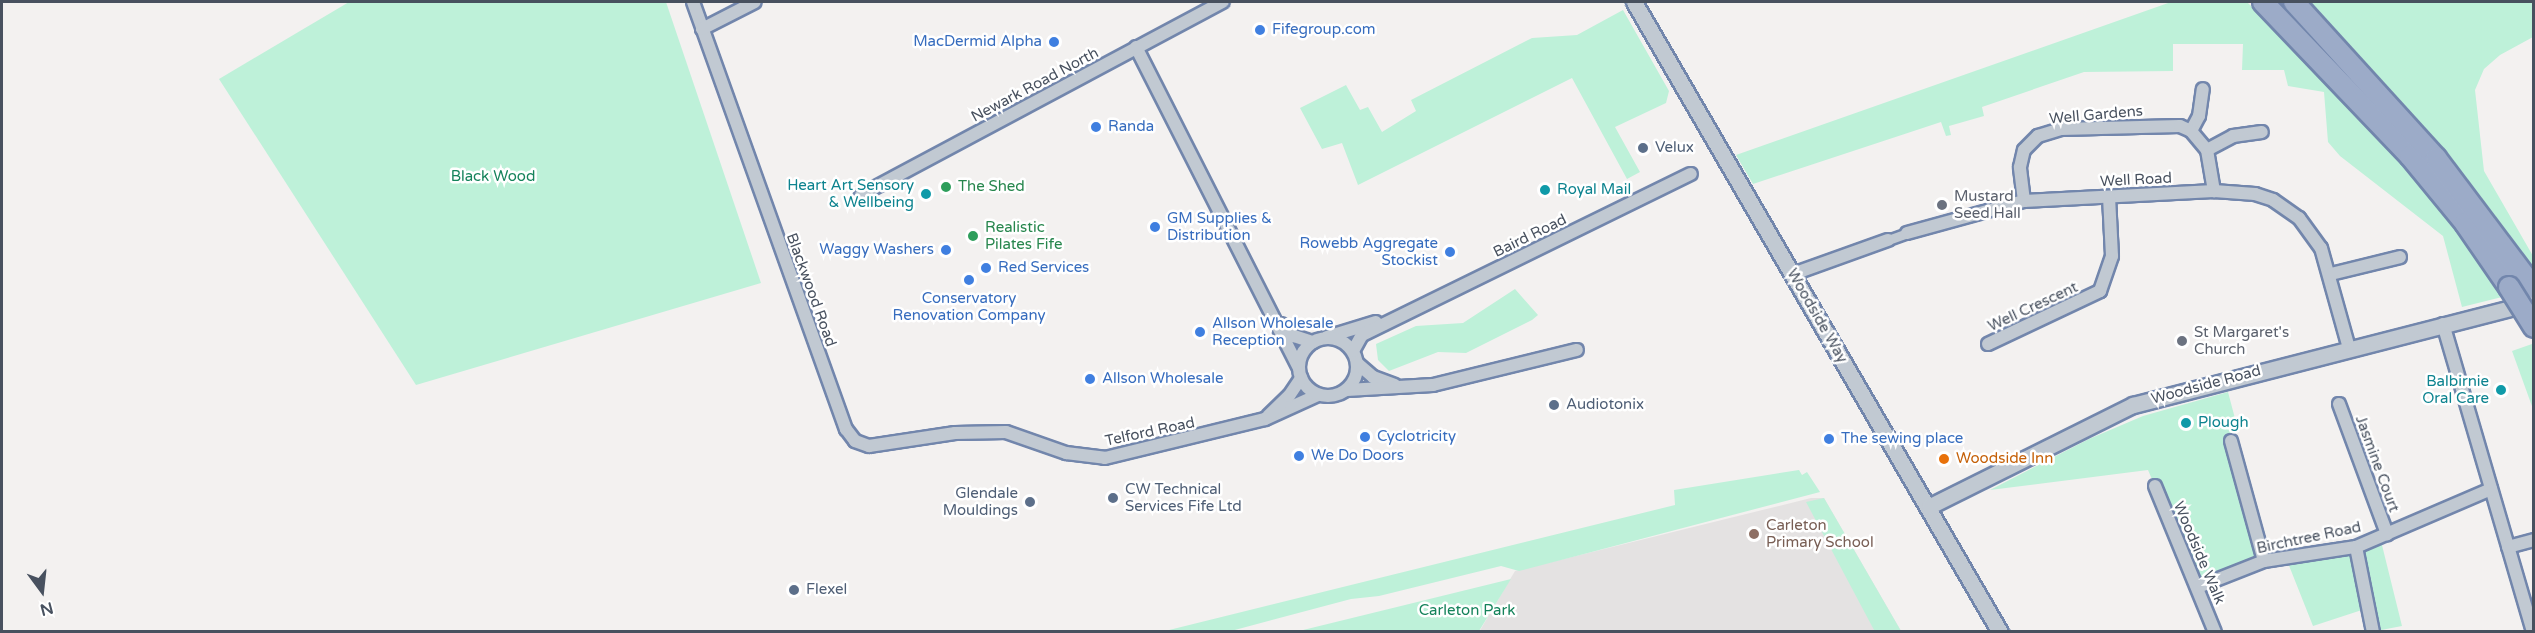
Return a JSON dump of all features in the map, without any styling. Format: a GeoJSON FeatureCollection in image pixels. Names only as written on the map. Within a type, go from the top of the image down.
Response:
{"type":"FeatureCollection","features":[{"type":"Feature","properties":{"kind":"highway"},"geometry":{"type":"LineString","coordinates":[[2263,2],[2410,156],[2465,223],[2534,327]]}},
{"type":"Feature","properties":{"kind":"highway"},"geometry":{"type":"LineString","coordinates":[[2294,2],[2436,158],[2530,283]]}},
{"type":"Feature","properties":{"kind":"street","name":"Blackwood Road"},"geometry":{"type":"LineString","coordinates":[[693,2],[842,418]]}},
{"type":"Feature","properties":{"kind":"street"},"geometry":{"type":"LineString","coordinates":[[702,29],[755,2]]}},
{"type":"Feature","properties":{"kind":"street","name":"Newark Road North"},"geometry":{"type":"LineString","coordinates":[[861,195],[1223,2]]}},
{"type":"Feature","properties":{"kind":"street","name":"Woodside Way"},"geometry":{"type":"LineString","coordinates":[[1634,2],[1930,506],[2000,632]]}},
{"type":"Feature","properties":{"kind":"street"},"geometry":{"type":"LineString","coordinates":[[1136,47],[1276,319],[1300,373],[1318,395],[1335,396],[1347,390],[1405,389],[1577,350]]}},
{"type":"Feature","properties":{"kind":"street"},"geometry":{"type":"LineString","coordinates":[[2203,90],[2199,116],[2191,131],[2207,150],[2214,190]]}},
{"type":"Feature","properties":{"kind":"street","name":"Well Gardens"},"geometry":{"type":"LineString","coordinates":[[2025,201],[2021,158],[2028,144],[2048,132],[2161,125],[2191,131]]}},
{"type":"Feature","properties":{"kind":"street"},"geometry":{"type":"LineString","coordinates":[[2207,150],[2233,135],[2262,132]]}},
{"type":"Feature","properties":{"kind":"street","name":"Baird Road"},"geometry":{"type":"LineString","coordinates":[[1355,357],[1362,335],[1691,174]]}},
{"type":"Feature","properties":{"kind":"street","name":"Well Road"},"geometry":{"type":"LineString","coordinates":[[1907,233],[2025,201],[2214,190],[2255,194],[2286,208],[2311,232],[2331,274],[2349,348]]}},
{"type":"Feature","properties":{"kind":"street","name":"Well Crescent"},"geometry":{"type":"LineString","coordinates":[[1988,344],[2100,291],[2112,256],[2109,196]]}},
{"type":"Feature","properties":{"kind":"street"},"geometry":{"type":"LineString","coordinates":[[1793,274],[1907,233]]}},
{"type":"Feature","properties":{"kind":"street"},"geometry":{"type":"LineString","coordinates":[[2331,274],[2400,257]]}},
{"type":"Feature","properties":{"kind":"street","name":"Woodside Road"},"geometry":{"type":"LineString","coordinates":[[1930,506],[2133,405],[2443,324],[2534,303]]}},
{"type":"Feature","properties":{"kind":"street","name":"Baird Road"},"geometry":{"type":"LineString","coordinates":[[1325,338],[1414,309]]}},
{"type":"Feature","properties":{"kind":"street"},"geometry":{"type":"LineString","coordinates":[[1276,319],[1294,336],[1313,342]]}},
{"type":"Feature","properties":{"kind":"street"},"geometry":{"type":"LineString","coordinates":[[2443,324],[2533,632]]}},
{"type":"Feature","properties":{"kind":"street"},"geometry":{"type":"LineString","coordinates":[[1265,419],[1289,396],[1300,373],[1302,353],[1313,342],[1325,338],[1341,341],[1373,377],[1405,389]]}},
{"type":"Feature","properties":{"kind":"street"},"geometry":{"type":"LineString","coordinates":[[1347,390],[1357,373],[1355,357]]}},
{"type":"Feature","properties":{"kind":"street","name":"Telford Road"},"geometry":{"type":"LineString","coordinates":[[842,418],[851,438],[869,446],[956,433],[1005,432],[1066,453],[1105,458],[1265,419],[1318,395]]}},
{"type":"Feature","properties":{"kind":"street","name":"Jasmine Court"},"geometry":{"type":"LineString","coordinates":[[2339,404],[2387,534]]}},
{"type":"Feature","properties":{"kind":"street"},"geometry":{"type":"LineString","coordinates":[[2231,441],[2264,561]]}},
{"type":"Feature","properties":{"kind":"street","name":"Woodside Walk"},"geometry":{"type":"LineString","coordinates":[[2155,486],[2215,632]]}},
{"type":"Feature","properties":{"kind":"street","name":"Birchtree Road"},"geometry":{"type":"LineString","coordinates":[[2198,587],[2264,561],[2356,547],[2491,489]]}},
{"type":"Feature","properties":{"kind":"street"},"geometry":{"type":"LineString","coordinates":[[2508,547],[2534,540]]}},
{"type":"Feature","properties":{"kind":"street"},"geometry":{"type":"LineString","coordinates":[[2356,547],[2373,632]]}},
{"type":"Feature","properties":{"kind":"shaded area","name":"Carleton Primary School"},"geometry":{"type":"Polygon","coordinates":[[[1811,498],[1824,498],[1901,631],[1479,632],[1515,571],[1811,498]]]}},
{"type":"Feature","properties":{"kind":"green space","name":"Black Wood"},"geometry":{"type":"Polygon","coordinates":[[[349,2],[666,2],[761,283],[416,385],[219,79],[349,2]]]}},
{"type":"Feature","properties":{"kind":"green space"},"geometry":{"type":"Polygon","coordinates":[[[2171,2],[2247,2],[2392,147],[2436,200],[2502,297],[2462,307],[2443,236],[2340,156],[2328,142],[2324,92],[2288,86],[2284,70],[2242,70],[2243,44],[2173,44],[2173,71],[2084,72],[1982,107],[1984,116],[1949,126],[1951,135],[1946,136],[1941,122],[1753,184],[1736,155],[2171,2]]]}},
{"type":"Feature","properties":{"kind":"green space"},"geometry":{"type":"Polygon","coordinates":[[[2302,2],[2533,2],[2533,37],[2500,55],[2484,69],[2475,90],[2484,171],[2533,256],[2533,276],[2476,193],[2302,2]]]}},
{"type":"Feature","properties":{"kind":"green space"},"geometry":{"type":"Polygon","coordinates":[[[1623,10],[1669,91],[1666,103],[1615,127],[1640,172],[1627,179],[1572,78],[1358,185],[1342,143],[1322,149],[1300,108],[1346,85],[1360,110],[1368,107],[1382,132],[1416,111],[1411,100],[1532,38],[1577,35],[1623,10]]]}},
{"type":"Feature","properties":{"kind":"green space"},"geometry":{"type":"Polygon","coordinates":[[[1515,289],[1538,315],[1532,320],[1466,353],[1438,352],[1389,371],[1378,360],[1376,344],[1416,326],[1463,323],[1515,289]]]}},
{"type":"Feature","properties":{"kind":"green space"},"geometry":{"type":"Polygon","coordinates":[[[2532,344],[2534,346],[2533,409],[2512,351],[2532,344]]]}},
{"type":"Feature","properties":{"kind":"green space"},"geometry":{"type":"Polygon","coordinates":[[[2228,392],[2237,426],[2231,441],[2264,561],[2198,587],[2148,470],[1990,490],[2089,439],[2143,416],[2228,392]]]}},
{"type":"Feature","properties":{"kind":"green space"},"geometry":{"type":"Polygon","coordinates":[[[1799,470],[1802,475],[1807,472],[1820,492],[1519,571],[1501,566],[1379,596],[1351,599],[1231,631],[1165,631],[1675,505],[1674,490],[1799,470]]]}},
{"type":"Feature","properties":{"kind":"green space"},"geometry":{"type":"Polygon","coordinates":[[[1824,498],[1901,631],[1874,630],[1806,502],[1824,498]]]}},
{"type":"Feature","properties":{"kind":"green space"},"geometry":{"type":"Polygon","coordinates":[[[2380,537],[2402,626],[2376,631],[2368,608],[2313,626],[2286,558],[2380,537]]]}},
{"type":"Feature","properties":{"kind":"green space","name":"Carleton Park"},"geometry":{"type":"Polygon","coordinates":[[[1511,579],[1479,631],[1299,631],[1511,579]]]}},
{"type":"Feature","properties":{"kind":"place","name":"Fifegroup.com"},"geometry":{"type":"Point","coordinates":[1260,30]}},
{"type":"Feature","properties":{"kind":"place","name":"MacDermid Alpha"},"geometry":{"type":"Point","coordinates":[1054,42]}},
{"type":"Feature","properties":{"kind":"place","name":"Randa"},"geometry":{"type":"Point","coordinates":[1096,127]}},
{"type":"Feature","properties":{"kind":"place","name":"Velux"},"geometry":{"type":"Point","coordinates":[1643,148]}},
{"type":"Feature","properties":{"kind":"place","name":"The Shed"},"geometry":{"type":"Point","coordinates":[946,187]}},
{"type":"Feature","properties":{"kind":"place","name":"Royal Mail"},"geometry":{"type":"Point","coordinates":[1545,190]}},
{"type":"Feature","properties":{"kind":"place","name":"Heart Art Sensory & Wellbeing"},"geometry":{"type":"Point","coordinates":[926,194]}},
{"type":"Feature","properties":{"kind":"place","name":"Mustard Seed Hall"},"geometry":{"type":"Point","coordinates":[1942,205]}},
{"type":"Feature","properties":{"kind":"place","name":"GM Supplies & Distribution"},"geometry":{"type":"Point","coordinates":[1155,227]}},
{"type":"Feature","properties":{"kind":"place","name":"Realistic Pilates Fife"},"geometry":{"type":"Point","coordinates":[973,236]}},
{"type":"Feature","properties":{"kind":"place","name":"Waggy Washers"},"geometry":{"type":"Point","coordinates":[946,250]}},
{"type":"Feature","properties":{"kind":"place","name":"Rowebb Aggregate Stockist"},"geometry":{"type":"Point","coordinates":[1450,252]}},
{"type":"Feature","properties":{"kind":"place","name":"Red Services"},"geometry":{"type":"Point","coordinates":[986,268]}},
{"type":"Feature","properties":{"kind":"place","name":"Conservatory Renovation Company"},"geometry":{"type":"Point","coordinates":[969,280]}},
{"type":"Feature","properties":{"kind":"place","name":"Allson Wholesale Reception"},"geometry":{"type":"Point","coordinates":[1200,332]}},
{"type":"Feature","properties":{"kind":"place","name":"St Margaret's Church"},"geometry":{"type":"Point","coordinates":[2182,341]}},
{"type":"Feature","properties":{"kind":"place","name":"Allson Wholesale"},"geometry":{"type":"Point","coordinates":[1090,379]}},
{"type":"Feature","properties":{"kind":"place","name":"Balbirnie Oral Care"},"geometry":{"type":"Point","coordinates":[2501,390]}},
{"type":"Feature","properties":{"kind":"place","name":"Audiotonix"},"geometry":{"type":"Point","coordinates":[1554,405]}},
{"type":"Feature","properties":{"kind":"place","name":"Plough"},"geometry":{"type":"Point","coordinates":[2186,423]}},
{"type":"Feature","properties":{"kind":"place","name":"Cyclotricity"},"geometry":{"type":"Point","coordinates":[1365,437]}},
{"type":"Feature","properties":{"kind":"place","name":"The sewing place"},"geometry":{"type":"Point","coordinates":[1829,439]}},
{"type":"Feature","properties":{"kind":"place","name":"We Do Doors"},"geometry":{"type":"Point","coordinates":[1299,456]}},
{"type":"Feature","properties":{"kind":"place","name":"Woodside Inn"},"geometry":{"type":"Point","coordinates":[1944,459]}},
{"type":"Feature","properties":{"kind":"place","name":"CW Technical Services Fife Ltd"},"geometry":{"type":"Point","coordinates":[1113,498]}},
{"type":"Feature","properties":{"kind":"place","name":"Glendale Mouldings"},"geometry":{"type":"Point","coordinates":[1030,502]}},
{"type":"Feature","properties":{"kind":"place","name":"Carleton Primary School"},"geometry":{"type":"Point","coordinates":[1754,534]}},
{"type":"Feature","properties":{"kind":"place","name":"Flexel"},"geometry":{"type":"Point","coordinates":[794,590]}}]}
